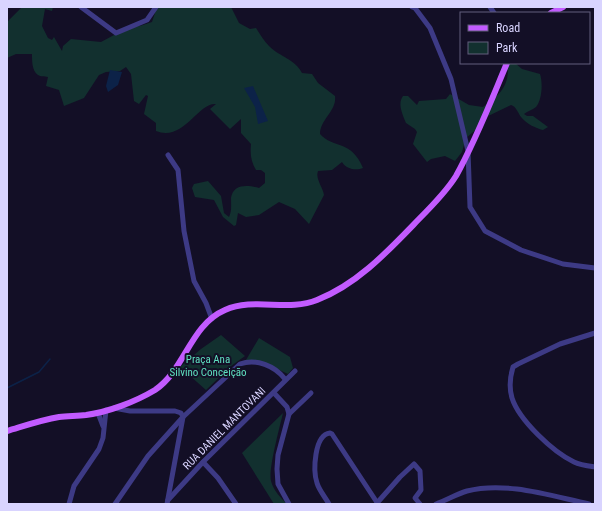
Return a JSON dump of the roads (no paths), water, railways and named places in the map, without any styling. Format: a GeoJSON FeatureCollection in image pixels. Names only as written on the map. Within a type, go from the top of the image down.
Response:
{"type":"FeatureCollection","features":[{"type":"Feature","properties":{"kind":"main road"},"geometry":{"type":"LineString","coordinates":[[553,12],[563,7]]}},
{"type":"Feature","properties":{"kind":"main road"},"geometry":{"type":"LineString","coordinates":[[7,431],[59,417],[98,413],[125,403],[155,389],[176,368],[186,350],[212,319],[224,310],[247,304],[294,305],[316,301],[339,290],[374,263],[437,200],[455,177],[507,64]]}},
{"type":"Feature","properties":{"kind":"street"},"geometry":{"type":"LineString","coordinates":[[81,7],[116,33],[146,20],[156,7]]}},
{"type":"Feature","properties":{"kind":"street"},"geometry":{"type":"LineString","coordinates":[[412,7],[415,8],[430,28],[443,58],[457,100],[468,151],[470,207],[485,231],[521,250],[563,264],[595,268]]}},
{"type":"Feature","properties":{"kind":"street"},"geometry":{"type":"LineString","coordinates":[[168,155],[178,170],[184,231],[194,281],[206,303],[212,319]]}},
{"type":"Feature","properties":{"kind":"street"},"geometry":{"type":"LineString","coordinates":[[595,334],[560,344],[518,364],[513,367],[510,382],[512,398],[518,408],[546,442],[576,463],[595,467]]}},
{"type":"Feature","properties":{"kind":"street"},"geometry":{"type":"LineString","coordinates":[[115,504],[148,456],[183,417],[240,364],[247,362],[265,365],[278,370],[285,379]]}},
{"type":"Feature","properties":{"kind":"street","name":"RUA DANIEL MANTOVANI"},"geometry":{"type":"LineString","coordinates":[[167,502],[203,462],[274,393],[285,379],[295,371]]}},
{"type":"Feature","properties":{"kind":"street"},"geometry":{"type":"LineString","coordinates":[[274,393],[287,407],[289,414],[278,455],[277,469],[278,484],[289,504]]}},
{"type":"Feature","properties":{"kind":"street"},"geometry":{"type":"LineString","coordinates":[[289,414],[311,393]]}},
{"type":"Feature","properties":{"kind":"street"},"geometry":{"type":"LineString","coordinates":[[125,403],[130,411]]}},
{"type":"Feature","properties":{"kind":"street"},"geometry":{"type":"LineString","coordinates":[[113,408],[130,411],[175,411],[181,413],[183,417],[167,502]]}},
{"type":"Feature","properties":{"kind":"street"},"geometry":{"type":"LineString","coordinates":[[69,504],[74,486],[100,448],[106,410]]}},
{"type":"Feature","properties":{"kind":"street"},"geometry":{"type":"LineString","coordinates":[[98,413],[104,429]]}},
{"type":"Feature","properties":{"kind":"street"},"geometry":{"type":"LineString","coordinates":[[329,504],[316,481],[315,461],[320,440],[323,435],[330,433],[378,503],[400,477],[414,464],[420,472],[422,490],[415,498],[420,504]]}},
{"type":"Feature","properties":{"kind":"street"},"geometry":{"type":"LineString","coordinates":[[203,462],[218,478],[236,504]]}},
{"type":"Feature","properties":{"kind":"street"},"geometry":{"type":"LineString","coordinates":[[436,504],[467,491],[493,487],[520,490],[589,504]]}},
{"type":"Feature","properties":{"kind":"water"},"geometry":{"type":"Polygon","coordinates":[[[110,70],[122,72],[118,85],[108,92],[106,86],[110,70]]]}},
{"type":"Feature","properties":{"kind":"water"},"geometry":{"type":"Polygon","coordinates":[[[253,86],[268,121],[258,124],[255,107],[244,88],[253,86]]]}},
{"type":"Feature","properties":{"kind":"waterway"},"geometry":{"type":"LineString","coordinates":[[7,388],[39,372],[50,359]]}},
{"type":"Feature","properties":{"kind":"park label","name":"Praça Ana Silvino Conceição"},"geometry":{"type":"Point","coordinates":[208,365]}}]}
